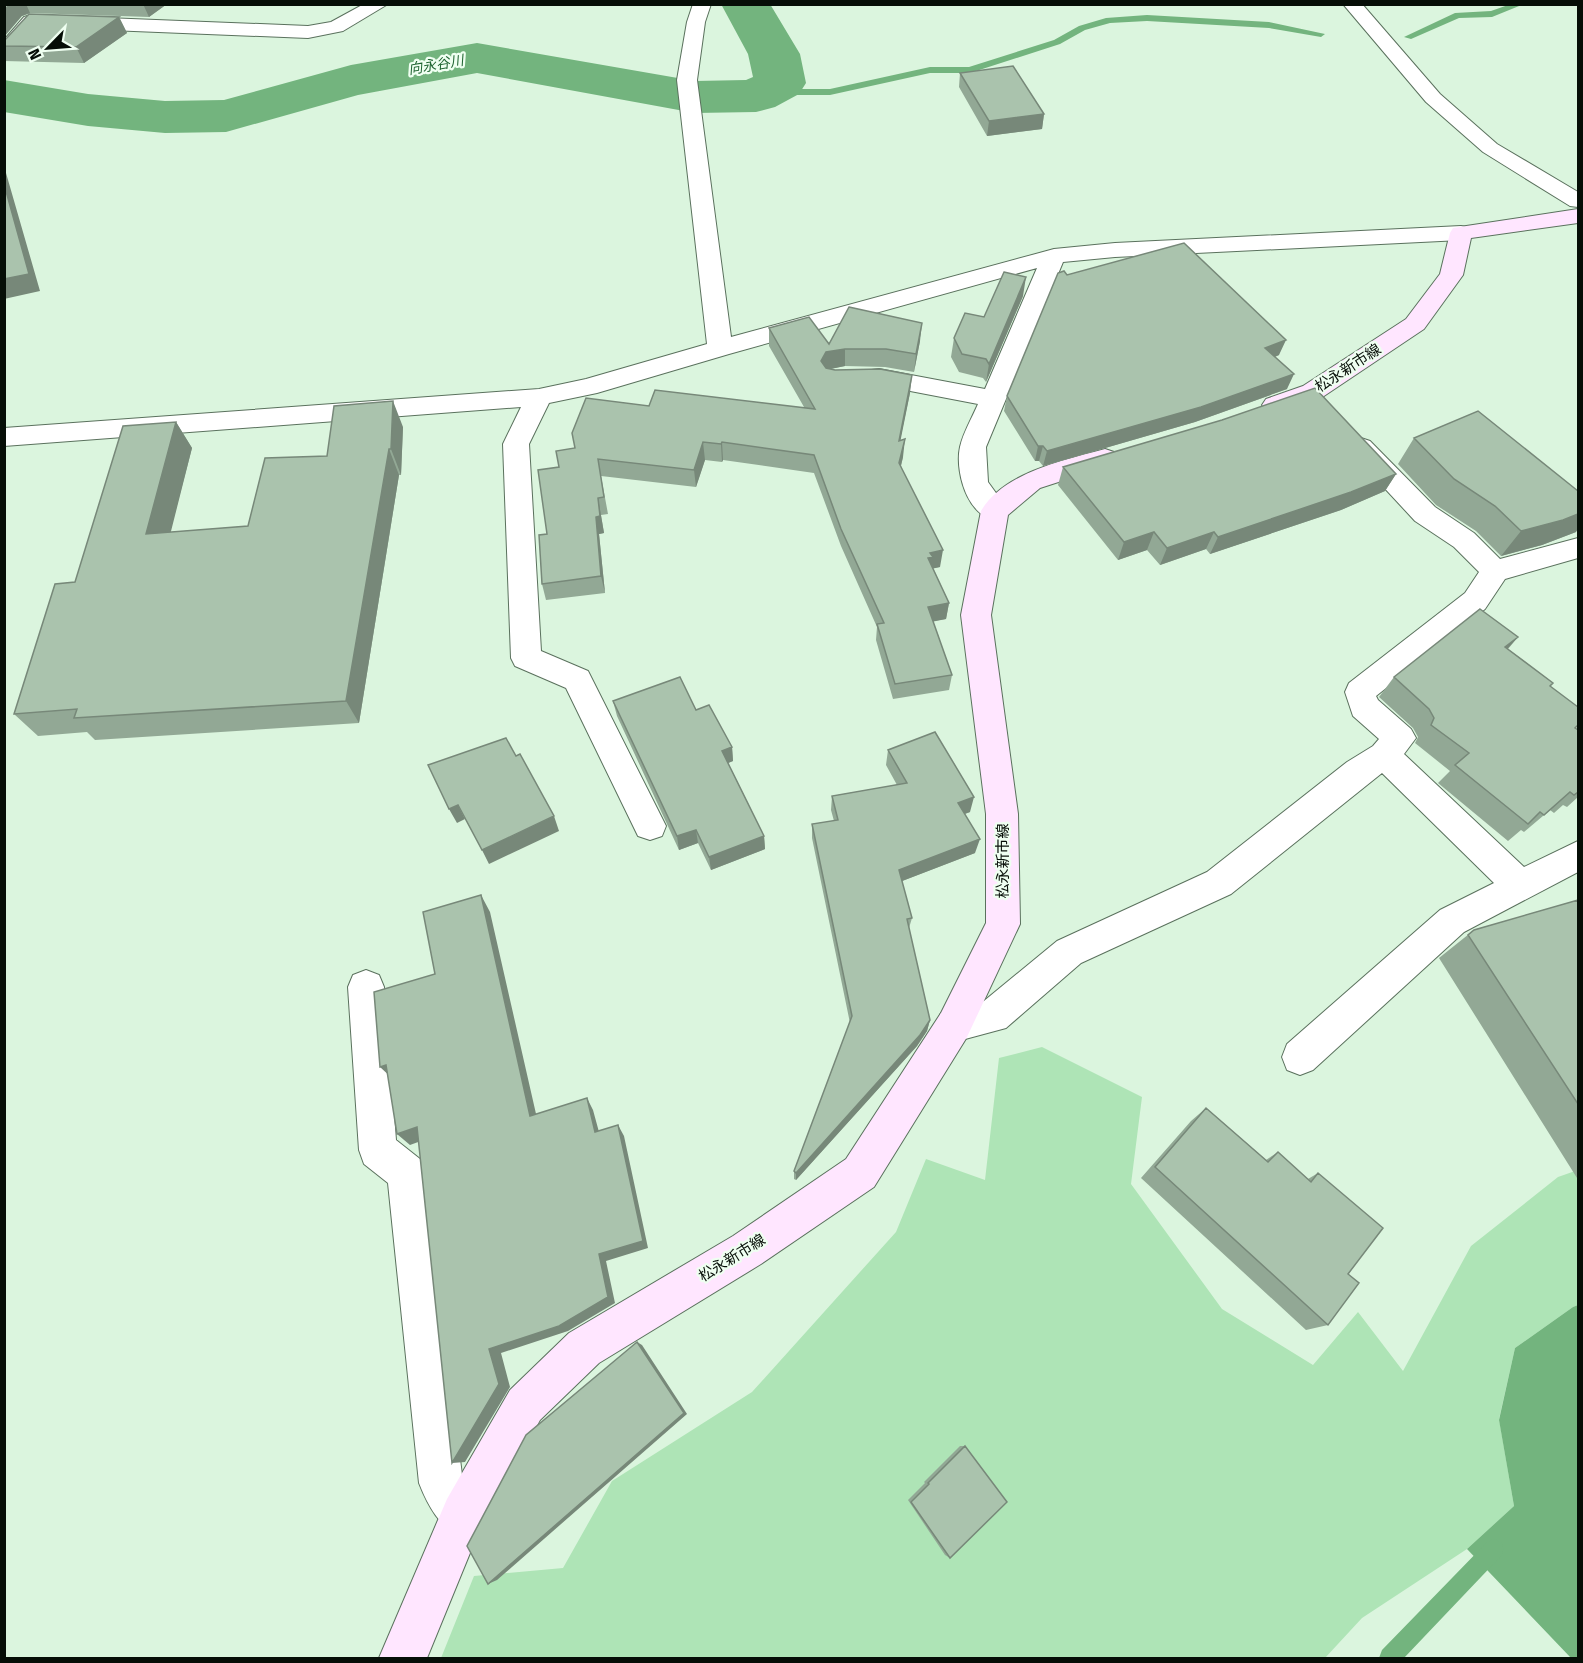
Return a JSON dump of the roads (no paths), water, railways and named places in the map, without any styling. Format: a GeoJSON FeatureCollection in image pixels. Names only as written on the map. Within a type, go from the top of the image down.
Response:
{"type":"FeatureCollection","features":[{"type":"Feature","properties":{"kind":"main road"},"geometry":{"type":"LineString","coordinates":[[1461,233],[1578,216]]}},
{"type":"Feature","properties":{"kind":"main road","name":"松永新市線"},"geometry":{"type":"LineString","coordinates":[[1248,415],[1327,409],[1415,324],[1451,275],[1461,233]]}},
{"type":"Feature","properties":{"kind":"main road"},"geometry":{"type":"LineString","coordinates":[[996,511],[1031,481],[1138,448]]}},
{"type":"Feature","properties":{"kind":"main road","name":"松永新市線"},"geometry":{"type":"LineString","coordinates":[[404,1659],[463,1515],[525,1405],[584,1348],[747,1250],[860,1173],[954,1025],[1003,924],[1002,814],[976,615],[996,511]]}},
{"type":"Feature","properties":{"kind":"street"},"geometry":{"type":"LineString","coordinates":[[4,52],[31,21],[308,32],[336,27],[379,4]]}},
{"type":"Feature","properties":{"kind":"street"},"geometry":{"type":"LineString","coordinates":[[702,4],[696,22],[687,80],[720,348]]}},
{"type":"Feature","properties":{"kind":"street"},"geometry":{"type":"LineString","coordinates":[[1352,4],[1433,98],[1490,148],[1578,201]]}},
{"type":"Feature","properties":{"kind":"street"},"geometry":{"type":"LineString","coordinates":[[4,436],[539,397],[588,387],[720,348],[1054,256],[1114,250],[1461,233]]}},
{"type":"Feature","properties":{"kind":"street"},"geometry":{"type":"LineString","coordinates":[[996,511],[983,498],[971,473],[973,447],[1054,256]]}},
{"type":"Feature","properties":{"kind":"street"},"geometry":{"type":"LineString","coordinates":[[846,378],[879,377],[994,399]]}},
{"type":"Feature","properties":{"kind":"street"},"geometry":{"type":"LineString","coordinates":[[539,397],[516,444],[526,658],[577,680],[650,826]]}},
{"type":"Feature","properties":{"kind":"street"},"geometry":{"type":"LineString","coordinates":[[1327,409],[1425,514],[1464,540],[1495,571]]}},
{"type":"Feature","properties":{"kind":"street"},"geometry":{"type":"LineString","coordinates":[[954,1025],[993,1016],[1070,952],[1219,883],[1358,771],[1384,755],[1400,738],[1364,707],[1360,692],[1475,601],[1495,571],[1578,548]]}},
{"type":"Feature","properties":{"kind":"street"},"geometry":{"type":"LineString","coordinates":[[1384,755],[1520,886]]}},
{"type":"Feature","properties":{"kind":"street"},"geometry":{"type":"LineString","coordinates":[[1300,1057],[1452,921],[1578,856]]}},
{"type":"Feature","properties":{"kind":"street"},"geometry":{"type":"LineString","coordinates":[[366,987],[378,1150],[406,1173],[441,1483],[463,1515]]}},
{"type":"Feature","properties":{"kind":"waterway","name":"向永谷川"},"geometry":{"type":"LineString","coordinates":[[4,96],[88,110],[165,117],[226,116],[351,81],[477,58],[695,97],[756,96],[780,83],[774,54],[745,4]]}},
{"type":"Feature","properties":{"kind":"waterway"},"geometry":{"type":"LineString","coordinates":[[1408,37],[1458,15],[1492,14],[1520,4]]}},
{"type":"Feature","properties":{"kind":"waterway"},"geometry":{"type":"LineString","coordinates":[[756,96],[793,92],[830,92],[930,70],[970,70],[1057,42],[1082,28],[1109,20],[1147,18],[1269,25],[1321,34]]}},
{"type":"Feature","properties":{"kind":"waterway"},"geometry":{"type":"LineString","coordinates":[[1390,1658],[1494,1549]]}}]}
